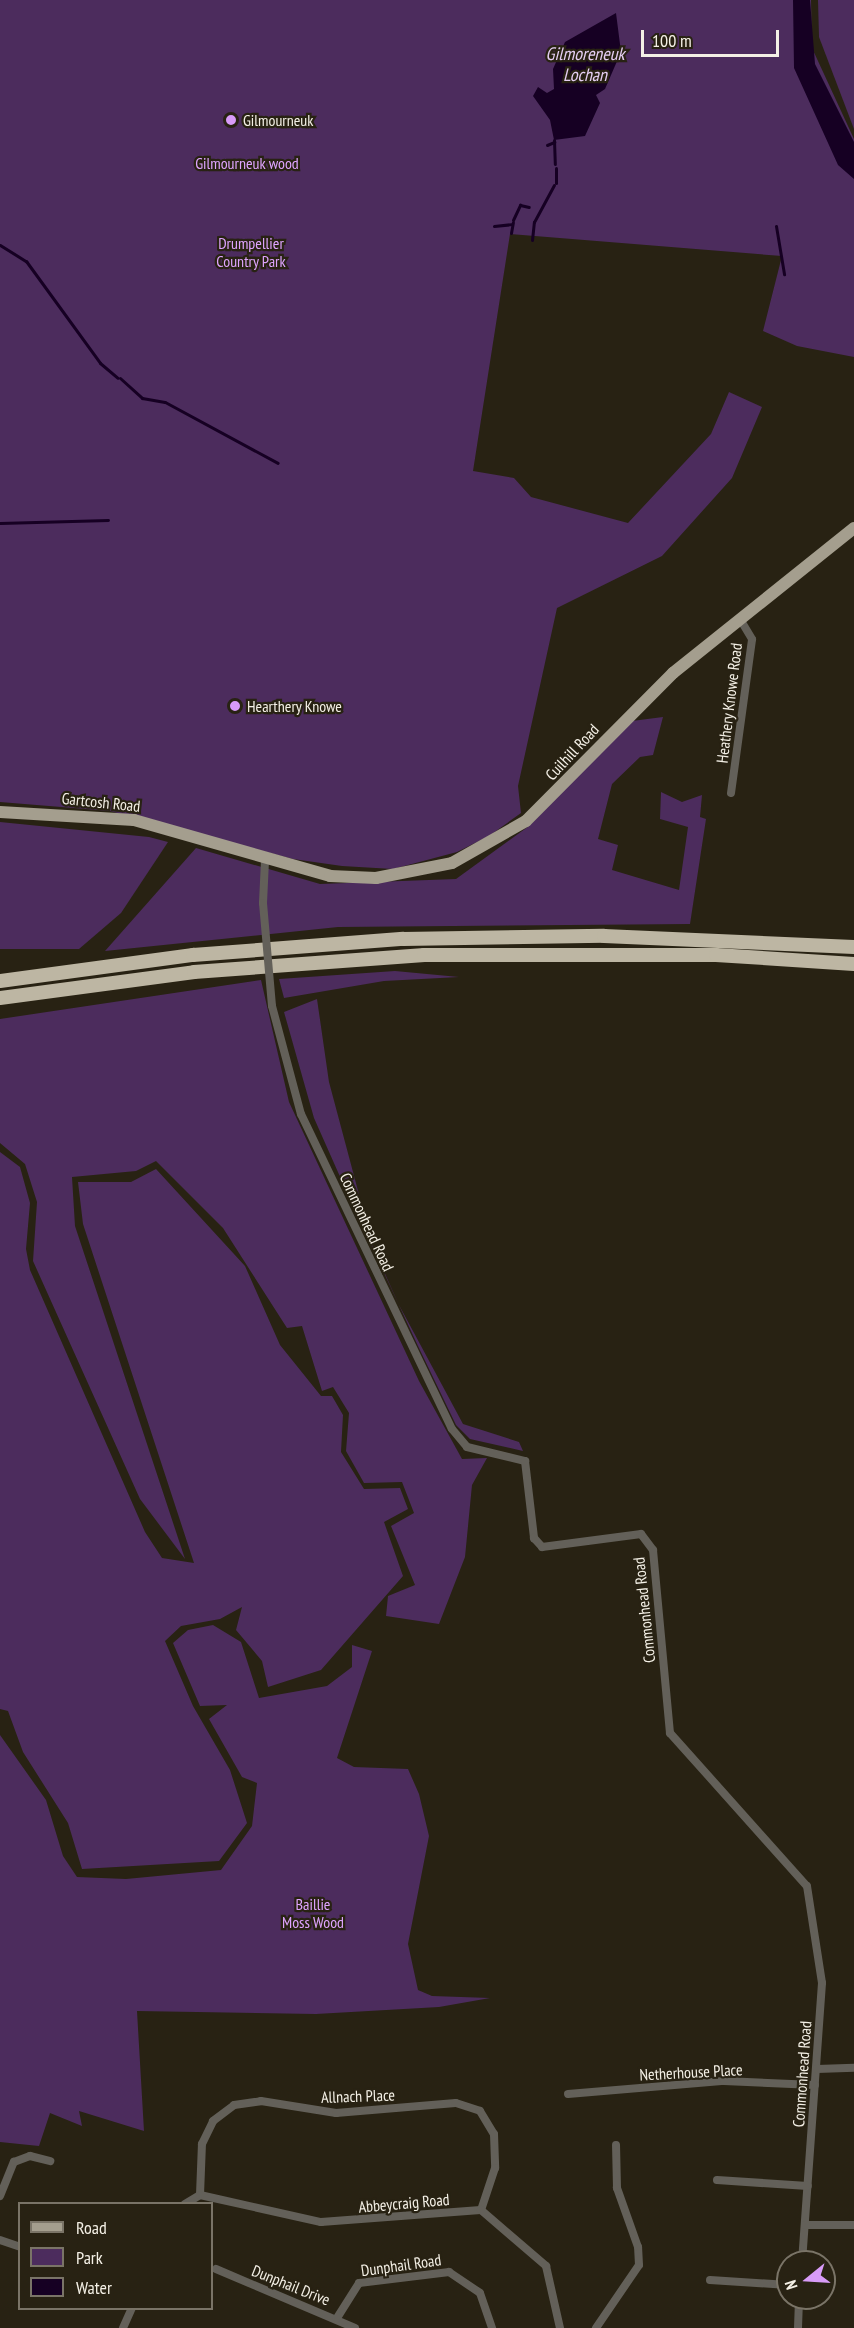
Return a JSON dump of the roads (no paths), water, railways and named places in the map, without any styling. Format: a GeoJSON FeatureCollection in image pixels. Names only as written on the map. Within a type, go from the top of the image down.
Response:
{"type":"FeatureCollection","features":[{"type":"Feature","properties":{"kind":"highway"},"geometry":{"type":"LineString","coordinates":[[0,981],[193,955],[403,939],[604,936],[854,947]]}},
{"type":"Feature","properties":{"kind":"highway"},"geometry":{"type":"LineString","coordinates":[[0,998],[194,972],[424,955],[716,955],[854,964]]}},
{"type":"Feature","properties":{"kind":"main road","name":"Cuilhill Road"},"geometry":{"type":"LineString","coordinates":[[265,860],[315,873],[376,878],[418,873],[478,852],[544,806],[637,706],[740,619],[854,528]]}},
{"type":"Feature","properties":{"kind":"main road","name":"Gartcosh Road"},"geometry":{"type":"LineString","coordinates":[[0,812],[134,820],[265,860]]}},
{"type":"Feature","properties":{"kind":"street","name":"Heathery Knowe Road"},"geometry":{"type":"LineString","coordinates":[[730,794],[752,639],[740,619]]}},
{"type":"Feature","properties":{"kind":"street","name":"Commonhead Road"},"geometry":{"type":"LineString","coordinates":[[265,860],[263,903],[272,1006],[287,1077],[301,1114],[452,1429],[467,1447],[525,1461],[534,1538],[542,1547],[642,1534],[652,1550],[670,1733],[807,1886],[822,1959],[817,2069],[803,2250]]}},
{"type":"Feature","properties":{"kind":"street"},"geometry":{"type":"LineString","coordinates":[[817,2069],[854,2068]]}},
{"type":"Feature","properties":{"kind":"street","name":"Netherhouse Place"},"geometry":{"type":"LineString","coordinates":[[568,2094],[724,2081],[815,2085]]}},
{"type":"Feature","properties":{"kind":"street","name":"Allnach Place"},"geometry":{"type":"LineString","coordinates":[[200,2195],[202,2144],[213,2121],[234,2105],[261,2101],[336,2113],[456,2103],[480,2110],[494,2134],[495,2168],[481,2210]]}},
{"type":"Feature","properties":{"kind":"street"},"geometry":{"type":"LineString","coordinates":[[596,2328],[639,2265],[638,2247],[617,2188],[616,2145]]}},
{"type":"Feature","properties":{"kind":"street"},"geometry":{"type":"LineString","coordinates":[[0,2196],[14,2162],[30,2156],[50,2161]]}},
{"type":"Feature","properties":{"kind":"street"},"geometry":{"type":"LineString","coordinates":[[717,2180],[808,2186]]}},
{"type":"Feature","properties":{"kind":"street"},"geometry":{"type":"LineString","coordinates":[[188,2202],[200,2195]]}},
{"type":"Feature","properties":{"kind":"street","name":"Abbeycraig Road"},"geometry":{"type":"LineString","coordinates":[[200,2195],[321,2222],[481,2210]]}},
{"type":"Feature","properties":{"kind":"street"},"geometry":{"type":"LineString","coordinates":[[481,2210],[546,2266],[560,2328]]}},
{"type":"Feature","properties":{"kind":"street"},"geometry":{"type":"LineString","coordinates":[[805,2225],[854,2225]]}},
{"type":"Feature","properties":{"kind":"street"},"geometry":{"type":"LineString","coordinates":[[0,2240],[18,2246]]}},
{"type":"Feature","properties":{"kind":"street","name":"Dunphail Drive"},"geometry":{"type":"LineString","coordinates":[[216,2269],[337,2318],[355,2328]]}},
{"type":"Feature","properties":{"kind":"street","name":"Dunphail Road"},"geometry":{"type":"LineString","coordinates":[[337,2318],[359,2283],[449,2272],[480,2293],[492,2328]]}},
{"type":"Feature","properties":{"kind":"street"},"geometry":{"type":"LineString","coordinates":[[710,2280],[776,2284]]}},
{"type":"Feature","properties":{"kind":"street"},"geometry":{"type":"LineString","coordinates":[[123,2328],[131,2310]]}},
{"type":"Feature","properties":{"kind":"street"},"geometry":{"type":"LineString","coordinates":[[798,2328],[799,2310]]}},
{"type":"Feature","properties":{"kind":"water"},"geometry":{"type":"Polygon","coordinates":[[[793,0],[810,0],[815,64],[854,142],[854,179],[838,165],[794,68],[793,0]]]}},
{"type":"Feature","properties":{"kind":"water","name":"Gilmoreneuk Lochan"},"geometry":{"type":"Polygon","coordinates":[[[616,13],[621,52],[605,89],[596,95],[600,103],[585,136],[554,140],[550,120],[533,96],[538,87],[547,93],[554,89],[553,69],[565,42],[616,13]]]}},
{"type":"Feature","properties":{"kind":"waterway"},"geometry":{"type":"LineString","coordinates":[[554,140],[555,164]]}},
{"type":"Feature","properties":{"kind":"waterway"},"geometry":{"type":"LineString","coordinates":[[547,145],[554,142]]}},
{"type":"Feature","properties":{"kind":"waterway"},"geometry":{"type":"LineString","coordinates":[[556,168],[556,183]]}},
{"type":"Feature","properties":{"kind":"waterway"},"geometry":{"type":"LineString","coordinates":[[532,240],[534,222],[554,185]]}},
{"type":"Feature","properties":{"kind":"waterway"},"geometry":{"type":"LineString","coordinates":[[513,220],[520,205],[529,207]]}},
{"type":"Feature","properties":{"kind":"waterway"},"geometry":{"type":"LineString","coordinates":[[511,233],[513,222]]}},
{"type":"Feature","properties":{"kind":"waterway"},"geometry":{"type":"LineString","coordinates":[[494,226],[512,224]]}},
{"type":"Feature","properties":{"kind":"waterway"},"geometry":{"type":"LineString","coordinates":[[776,226],[784,274]]}},
{"type":"Feature","properties":{"kind":"waterway"},"geometry":{"type":"LineString","coordinates":[[0,245],[26,261],[100,363],[118,378]]}},
{"type":"Feature","properties":{"kind":"waterway"},"geometry":{"type":"LineString","coordinates":[[120,378],[142,398],[165,402],[278,463]]}},
{"type":"Feature","properties":{"kind":"waterway"},"geometry":{"type":"LineString","coordinates":[[0,523],[108,520]]}},
{"type":"Feature","properties":{"kind":"place","name":"Gilmourneuk"},"geometry":{"type":"Point","coordinates":[231,120]}},
{"type":"Feature","properties":{"kind":"place","name":"Hearthery Knowe"},"geometry":{"type":"Point","coordinates":[235,706]}},
{"type":"Feature","properties":{"kind":"park label","name":"Gilmourneuk wood"},"geometry":{"type":"Point","coordinates":[247,163]}},
{"type":"Feature","properties":{"kind":"park label","name":"Drumpellier Country Park"},"geometry":{"type":"Point","coordinates":[251,252]}},
{"type":"Feature","properties":{"kind":"park label","name":"Baillie Moss Wood"},"geometry":{"type":"Point","coordinates":[313,1913]}}]}
